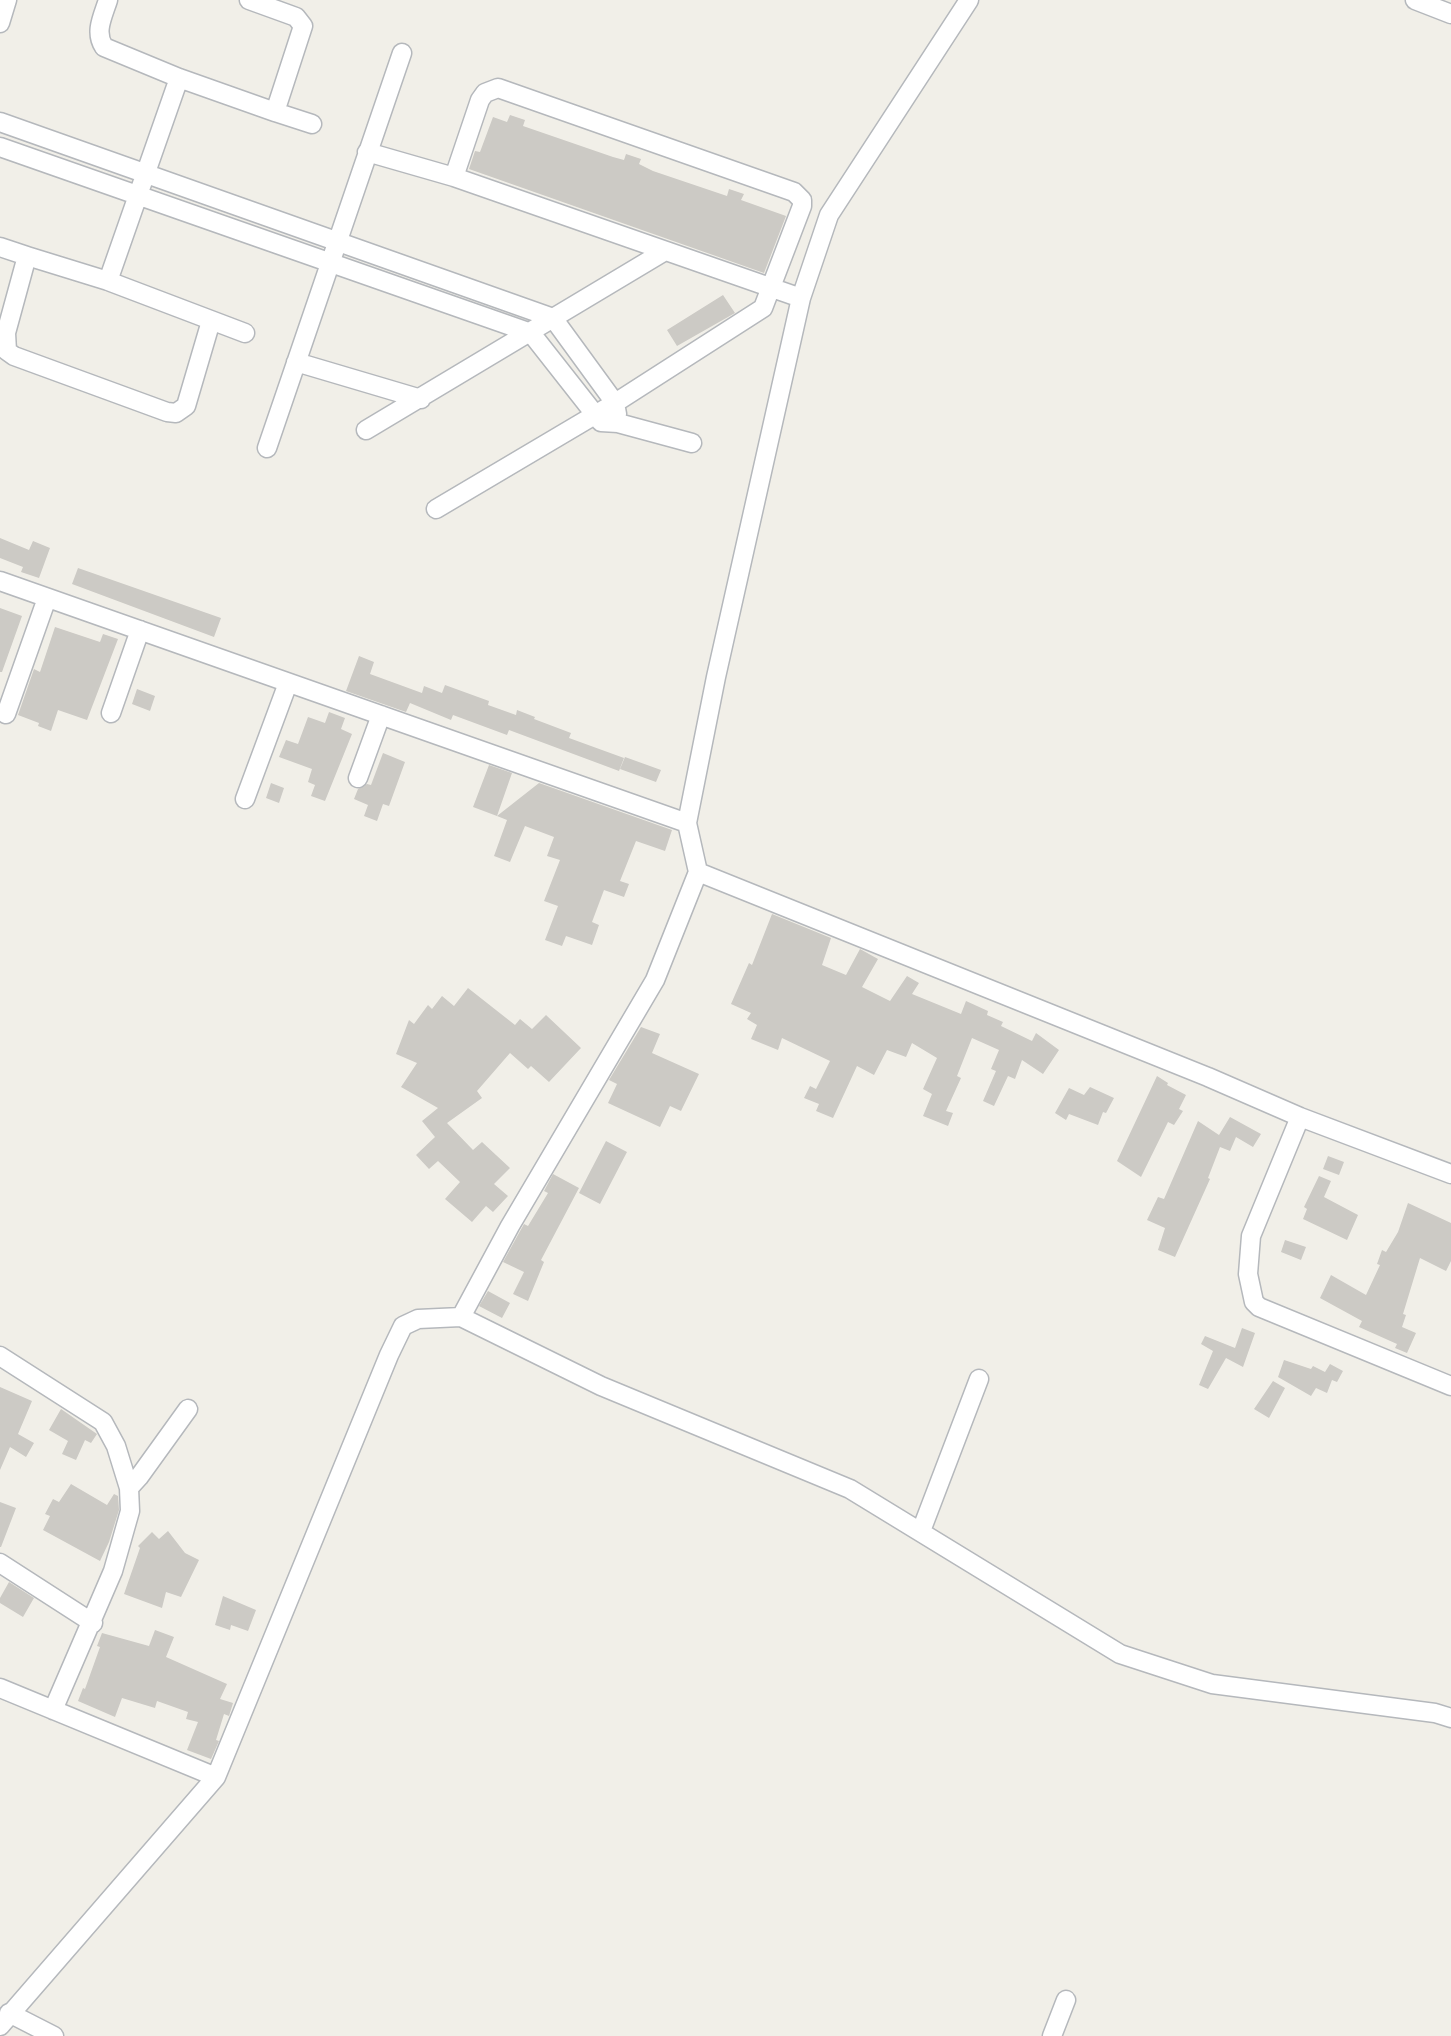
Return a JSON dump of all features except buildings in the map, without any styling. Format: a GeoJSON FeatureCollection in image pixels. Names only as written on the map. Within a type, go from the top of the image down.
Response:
{"type":"FeatureCollection","features":[{"type":"Feature","properties":{"kind":"street"},"geometry":{"type":"LineString","coordinates":[[0,22],[7,0]]}},
{"type":"Feature","properties":{"kind":"street"},"geometry":{"type":"LineString","coordinates":[[108,0],[98,32],[99,40],[104,48],[180,78],[312,124]]}},
{"type":"Feature","properties":{"kind":"street"},"geometry":{"type":"LineString","coordinates":[[249,0],[296,17],[303,26],[275,112]]}},
{"type":"Feature","properties":{"kind":"street"},"geometry":{"type":"LineString","coordinates":[[461,1317],[510,1226],[655,980],[698,872],[687,823],[716,677],[801,298],[829,215],[969,0]]}},
{"type":"Feature","properties":{"kind":"street"},"geometry":{"type":"LineString","coordinates":[[1415,0],[1451,14]]}},
{"type":"Feature","properties":{"kind":"street"},"geometry":{"type":"LineString","coordinates":[[267,448],[402,53]]}},
{"type":"Feature","properties":{"kind":"street"},"geometry":{"type":"LineString","coordinates":[[108,281],[180,78]]}},
{"type":"Feature","properties":{"kind":"street"},"geometry":{"type":"LineString","coordinates":[[436,509],[615,403],[762,309],[802,206],[802,200],[794,192],[505,90],[491,89],[480,100],[454,177]]}},
{"type":"Feature","properties":{"kind":"street"},"geometry":{"type":"LineString","coordinates":[[0,122],[553,318],[615,403],[618,423]]}},
{"type":"Feature","properties":{"kind":"street"},"geometry":{"type":"LineString","coordinates":[[0,147],[531,333],[605,424],[618,423],[692,443]]}},
{"type":"Feature","properties":{"kind":"street"},"geometry":{"type":"LineString","coordinates":[[367,152],[454,177],[801,298]]}},
{"type":"Feature","properties":{"kind":"street"},"geometry":{"type":"LineString","coordinates":[[0,247],[108,281],[245,333]]}},
{"type":"Feature","properties":{"kind":"street"},"geometry":{"type":"LineString","coordinates":[[366,430],[531,333],[665,250]]}},
{"type":"Feature","properties":{"kind":"street"},"geometry":{"type":"LineString","coordinates":[[27,256],[6,333],[7,351],[14,356],[167,412],[176,413],[186,406],[211,321]]}},
{"type":"Feature","properties":{"kind":"street"},"geometry":{"type":"LineString","coordinates":[[296,362],[421,399]]}},
{"type":"Feature","properties":{"kind":"street"},"geometry":{"type":"LineString","coordinates":[[0,581],[687,823]]}},
{"type":"Feature","properties":{"kind":"street"},"geometry":{"type":"LineString","coordinates":[[6,714],[47,598]]}},
{"type":"Feature","properties":{"kind":"street"},"geometry":{"type":"LineString","coordinates":[[111,713],[140,630]]}},
{"type":"Feature","properties":{"kind":"street"},"geometry":{"type":"LineString","coordinates":[[245,799],[288,683]]}},
{"type":"Feature","properties":{"kind":"street"},"geometry":{"type":"LineString","coordinates":[[358,778],[381,716]]}},
{"type":"Feature","properties":{"kind":"street"},"geometry":{"type":"LineString","coordinates":[[698,872],[1208,1077],[1300,1117],[1451,1174]]}},
{"type":"Feature","properties":{"kind":"street"},"geometry":{"type":"LineString","coordinates":[[1300,1117],[1251,1236],[1248,1274],[1254,1302],[1259,1307],[1451,1386]]}},
{"type":"Feature","properties":{"kind":"street"},"geometry":{"type":"LineString","coordinates":[[54,2036],[5,2020],[216,1777],[389,1355],[403,1326],[418,1319],[461,1317],[601,1386],[850,1488],[1120,1653],[1212,1684],[1435,1713],[1451,1718]]}},
{"type":"Feature","properties":{"kind":"street"},"geometry":{"type":"LineString","coordinates":[[0,1356],[97,1417],[109,1430],[130,1478],[130,1511],[122,1542],[93,1623],[53,1710]]}},
{"type":"Feature","properties":{"kind":"street"},"geometry":{"type":"LineString","coordinates":[[921,1531],[979,1379]]}},
{"type":"Feature","properties":{"kind":"street"},"geometry":{"type":"LineString","coordinates":[[130,1478],[152,1458],[188,1409]]}},
{"type":"Feature","properties":{"kind":"street"},"geometry":{"type":"LineString","coordinates":[[0,1563],[93,1623]]}},
{"type":"Feature","properties":{"kind":"street"},"geometry":{"type":"LineString","coordinates":[[0,1688],[216,1777]]}},
{"type":"Feature","properties":{"kind":"street"},"geometry":{"type":"LineString","coordinates":[[1052,2036],[1066,2000]]}}]}
